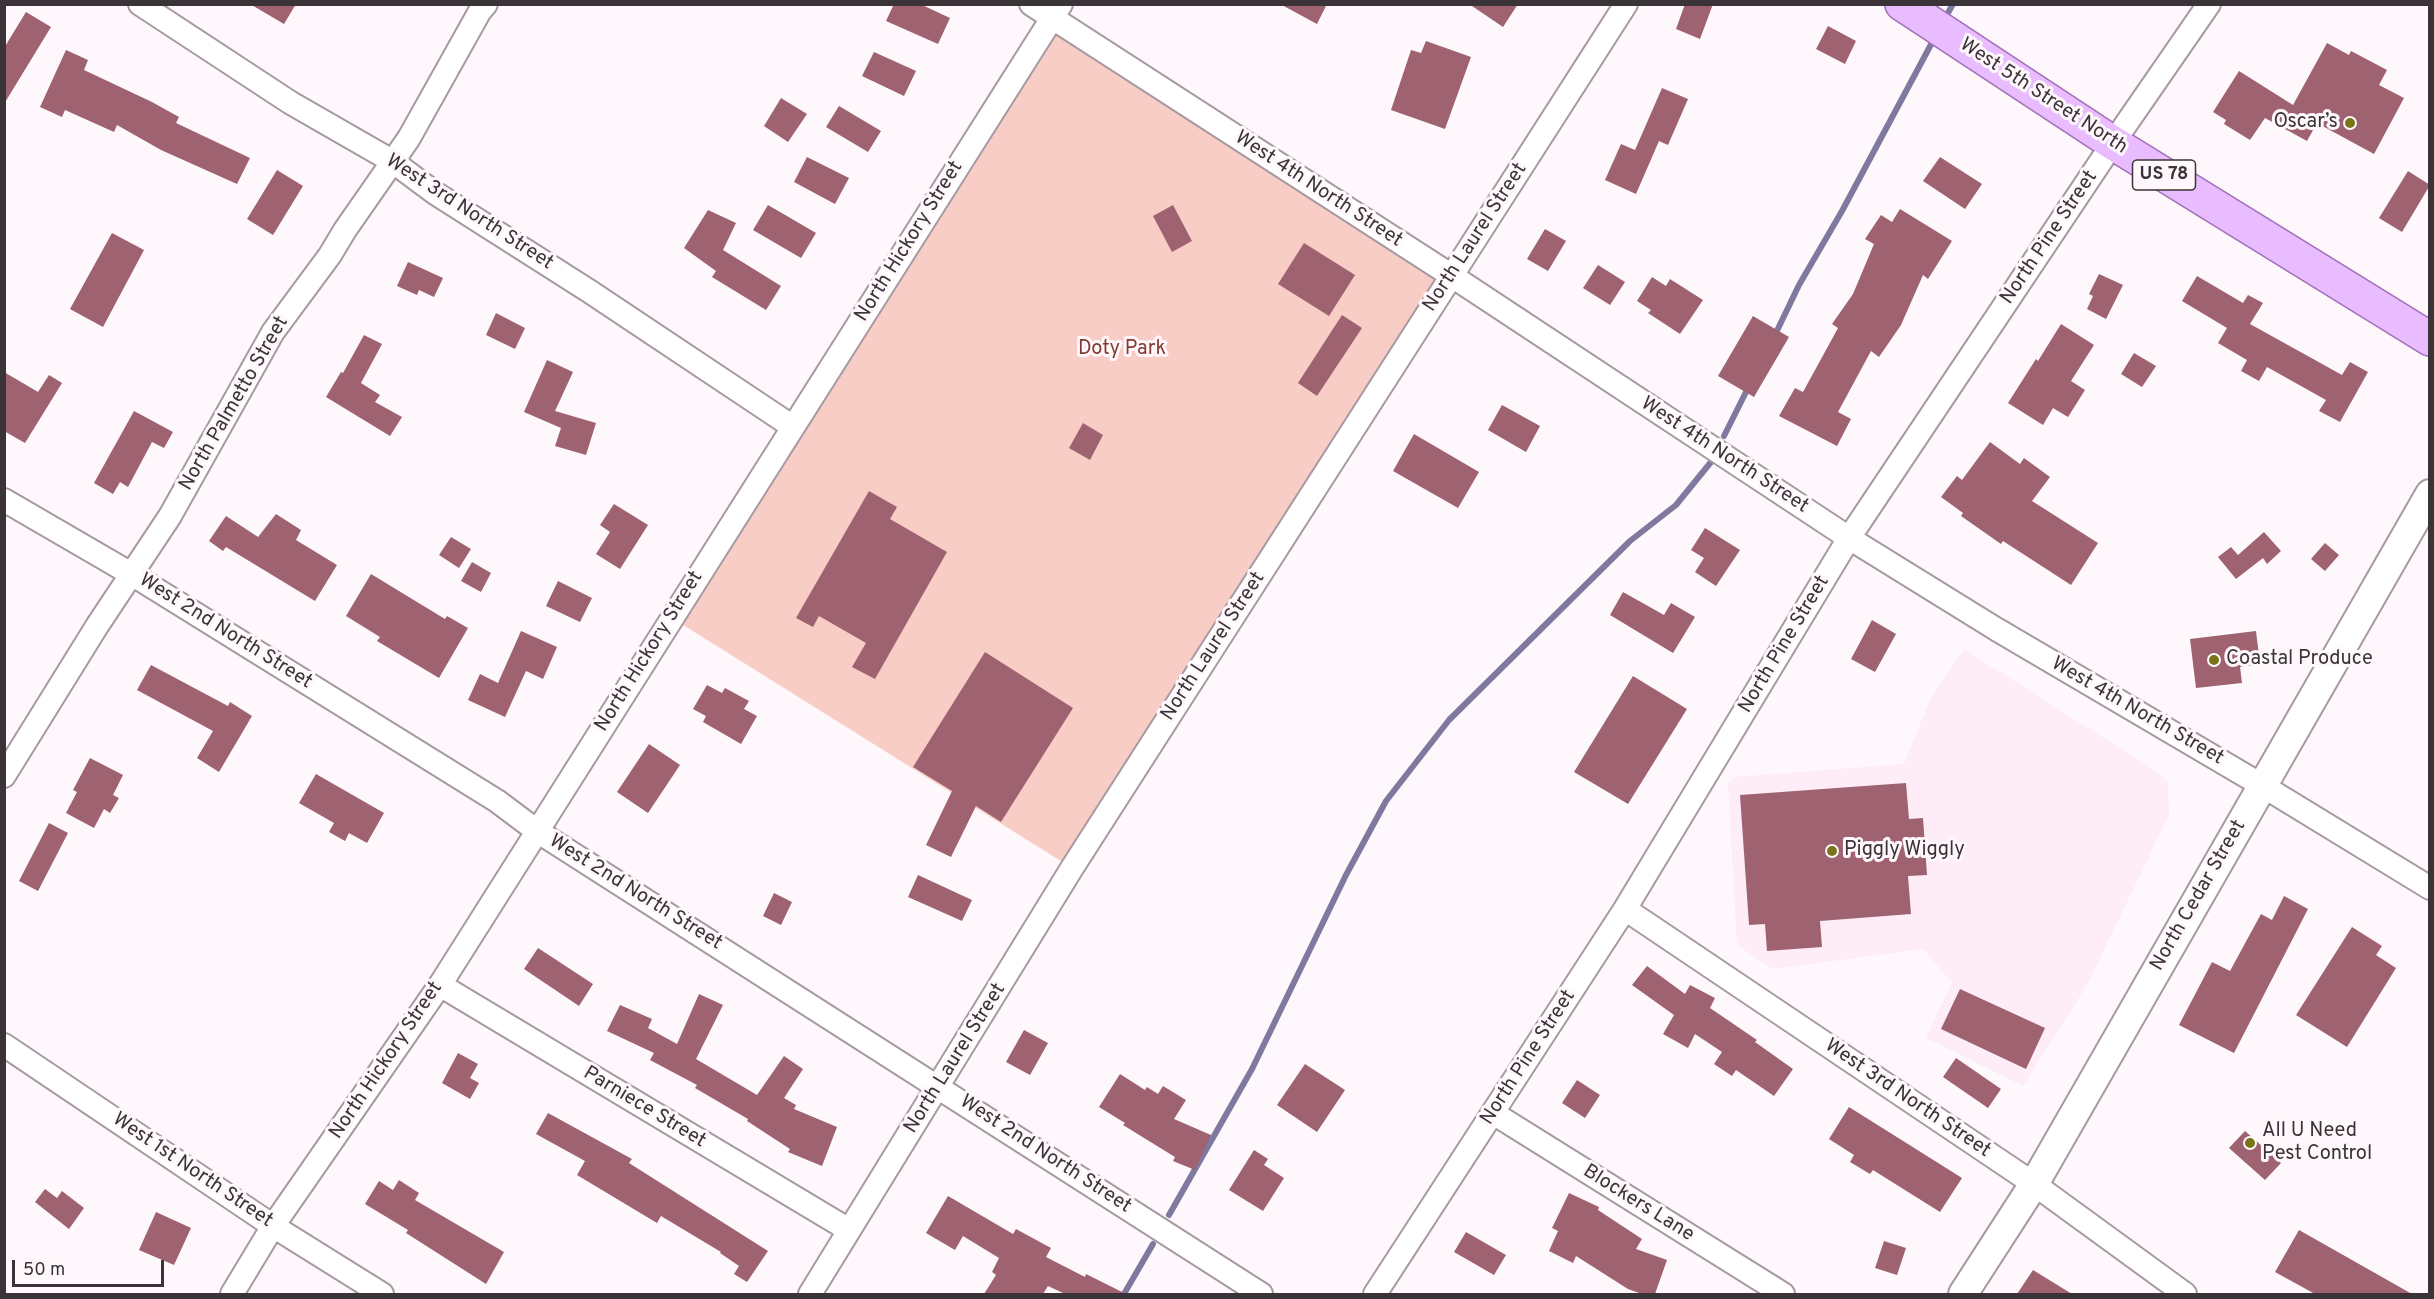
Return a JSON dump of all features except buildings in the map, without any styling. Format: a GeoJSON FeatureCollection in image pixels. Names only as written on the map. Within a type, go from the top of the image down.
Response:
{"type":"FeatureCollection","features":[{"type":"Feature","properties":{"kind":"main road","name":"West 5th Street North"},"geometry":{"type":"LineString","coordinates":[[1902,4],[2113,143],[2430,339]]}},
{"type":"Feature","properties":{"kind":"street","name":"West 3rd North Street"},"geometry":{"type":"LineString","coordinates":[[140,4],[291,103],[392,161],[435,193],[589,291],[793,427]]}},
{"type":"Feature","properties":{"kind":"street","name":"North Palmetto Street"},"geometry":{"type":"LineString","coordinates":[[4,776],[97,626],[190,483],[273,332],[330,255],[409,138],[486,4]]}},
{"type":"Feature","properties":{"kind":"street","name":"West 4th North Street"},"geometry":{"type":"LineString","coordinates":[[1031,4],[1056,12],[1849,538],[1996,629],[2263,786],[2430,888]]}},
{"type":"Feature","properties":{"kind":"street","name":"North Laurel Street"},"geometry":{"type":"LineString","coordinates":[[810,1294],[940,1087],[1072,868],[1626,4]]}},
{"type":"Feature","properties":{"kind":"street","name":"North Pine Street"},"geometry":{"type":"LineString","coordinates":[[1375,1294],[1625,909],[1849,538],[2113,143],[2209,4]]}},
{"type":"Feature","properties":{"kind":"street","name":"North Hickory Street"},"geometry":{"type":"LineString","coordinates":[[232,1294],[273,1226],[440,985],[1056,12]]}},
{"type":"Feature","properties":{"kind":"street","name":"North Cedar Street"},"geometry":{"type":"LineString","coordinates":[[1963,1294],[2034,1184],[2430,494]]}},
{"type":"Feature","properties":{"kind":"street","name":"West 2nd North Street"},"geometry":{"type":"LineString","coordinates":[[4,500],[132,575],[488,795],[537,831],[1261,1294]]}},
{"type":"Feature","properties":{"kind":"street","name":"West 3rd North Street"},"geometry":{"type":"LineString","coordinates":[[1625,909],[2034,1184],[2185,1294]]}},
{"type":"Feature","properties":{"kind":"street","name":"Parniece Street"},"geometry":{"type":"LineString","coordinates":[[440,985],[849,1230]]}},
{"type":"Feature","properties":{"kind":"street","name":"West 1st North Street"},"geometry":{"type":"LineString","coordinates":[[4,1045],[273,1226],[382,1294]]}},
{"type":"Feature","properties":{"kind":"street","name":"Blockers Lane"},"geometry":{"type":"LineString","coordinates":[[1494,1113],[1783,1294]]}},
{"type":"Feature","properties":{"kind":"shaded area"},"geometry":{"type":"Polygon","coordinates":[[[1964,649],[2151,768],[2168,782],[2169,815],[2087,985],[2023,1086],[1926,1038],[1952,982],[1923,949],[1773,969],[1737,945],[1728,784],[1735,777],[1904,764],[1930,700],[1964,649]]]}},
{"type":"Feature","properties":{"kind":"green space","name":"Doty Park"},"geometry":{"type":"Polygon","coordinates":[[[1051,19],[1452,276],[1072,868],[672,618],[1051,19]]]}},
{"type":"Feature","properties":{"kind":"waterway"},"geometry":{"type":"LineString","coordinates":[[1944,20],[1953,4]]}},
{"type":"Feature","properties":{"kind":"waterway"},"geometry":{"type":"LineString","coordinates":[[1774,337],[1799,285],[1842,211],[1935,37]]}},
{"type":"Feature","properties":{"kind":"waterway"},"geometry":{"type":"LineString","coordinates":[[1724,436],[1749,386]]}},
{"type":"Feature","properties":{"kind":"waterway"},"geometry":{"type":"LineString","coordinates":[[1169,1215],[1252,1069],[1346,875],[1386,801],[1449,720],[1630,541],[1676,505],[1711,462]]}},
{"type":"Feature","properties":{"kind":"waterway"},"geometry":{"type":"LineString","coordinates":[[1124,1294],[1153,1244]]}},
{"type":"Feature","properties":{"kind":"place","name":"Oscar’s"},"geometry":{"type":"Point","coordinates":[2350,123]}},
{"type":"Feature","properties":{"kind":"place","name":"Coastal Produce"},"geometry":{"type":"Point","coordinates":[2214,660]}},
{"type":"Feature","properties":{"kind":"place","name":"Piggly Wiggly"},"geometry":{"type":"Point","coordinates":[1832,851]}},
{"type":"Feature","properties":{"kind":"place","name":"All U Need Pest Control"},"geometry":{"type":"Point","coordinates":[2250,1143]}}]}
